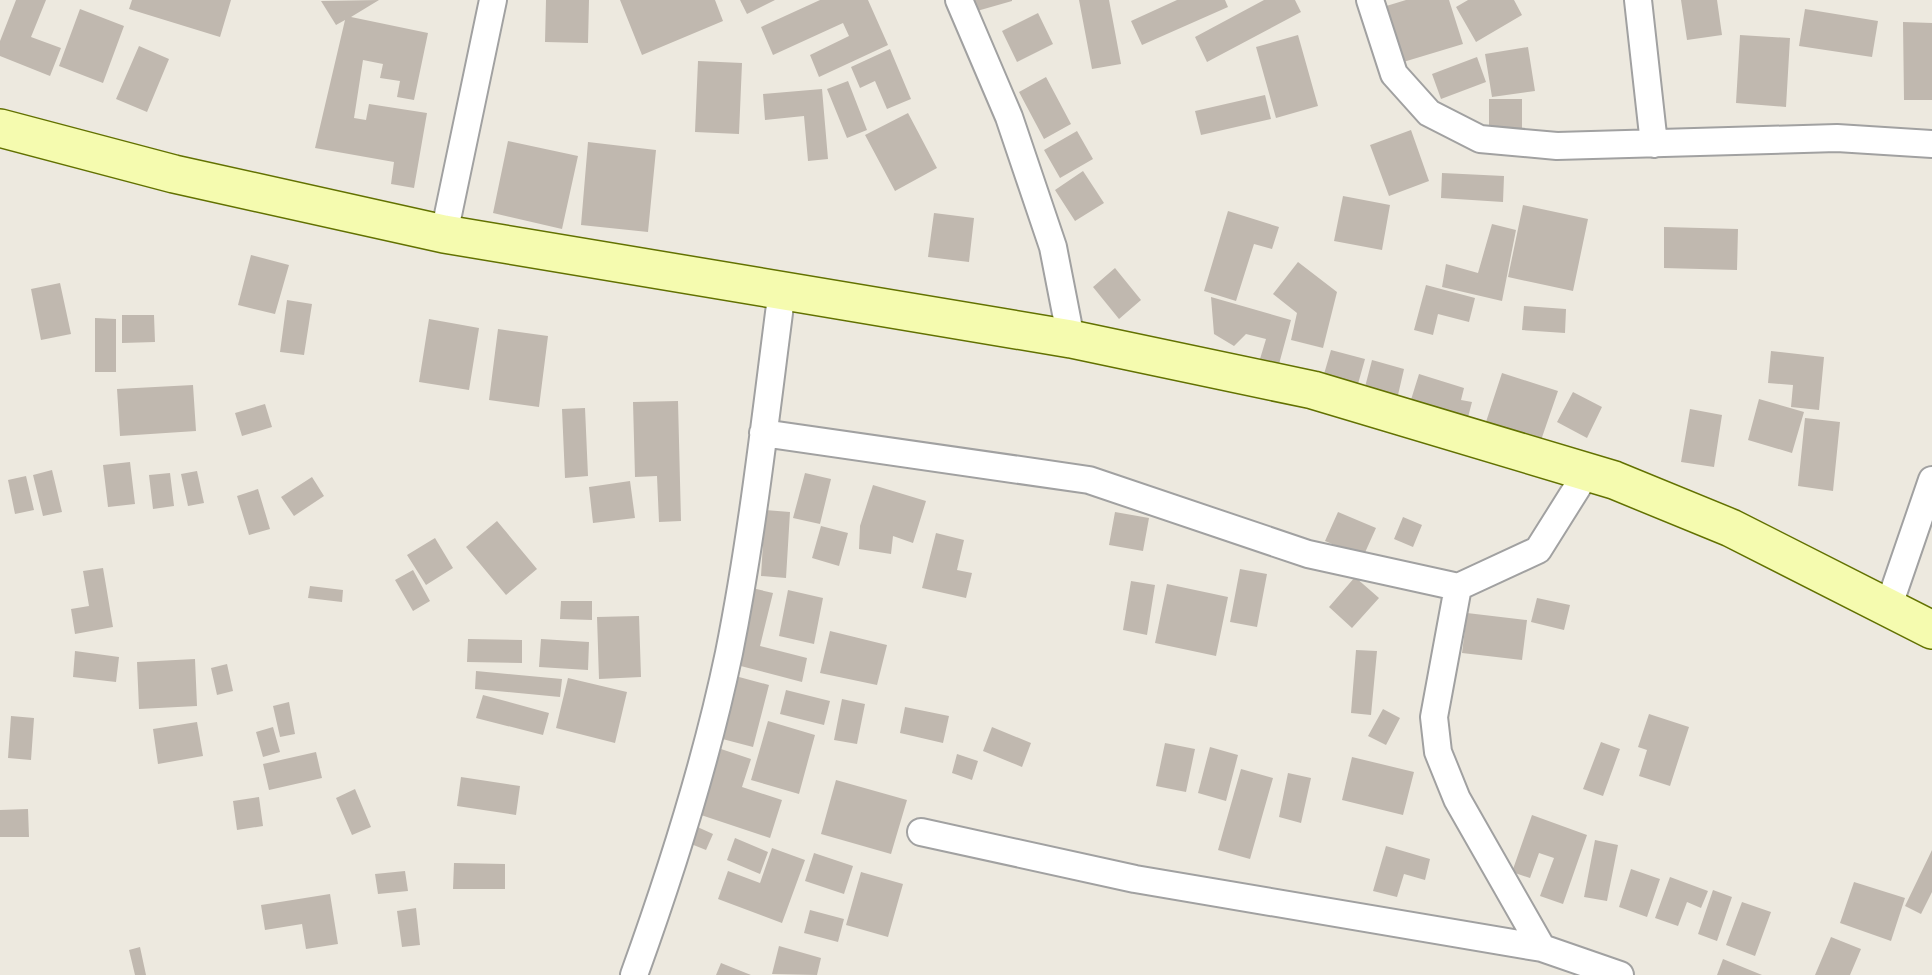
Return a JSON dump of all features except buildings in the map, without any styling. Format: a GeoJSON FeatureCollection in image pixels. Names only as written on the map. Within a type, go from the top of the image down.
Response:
{"type":"FeatureCollection","features":[{"type":"Feature","properties":{"kind":"main road"},"geometry":{"type":"LineString","coordinates":[[0,128],[173,174],[444,234],[1070,339],[1313,390],[1587,472],[1731,528],[1932,630]]}},
{"type":"Feature","properties":{"kind":"street"},"geometry":{"type":"LineString","coordinates":[[444,234],[493,0]]}},
{"type":"Feature","properties":{"kind":"street"},"geometry":{"type":"LineString","coordinates":[[959,0],[1009,117],[1053,247],[1070,339]]}},
{"type":"Feature","properties":{"kind":"street"},"geometry":{"type":"LineString","coordinates":[[1370,0],[1394,74],[1429,113],[1480,139],[1557,146],[1836,138],[1932,144]]}},
{"type":"Feature","properties":{"kind":"street"},"geometry":{"type":"LineString","coordinates":[[1638,0],[1654,144]]}},
{"type":"Feature","properties":{"kind":"street"},"geometry":{"type":"LineString","coordinates":[[634,975],[687,821],[729,653],[782,290]]}},
{"type":"Feature","properties":{"kind":"street"},"geometry":{"type":"LineString","coordinates":[[763,433],[1089,480],[1308,554],[1458,587],[1538,550],[1587,472]]}},
{"type":"Feature","properties":{"kind":"street"},"geometry":{"type":"LineString","coordinates":[[1888,608],[1932,480]]}},
{"type":"Feature","properties":{"kind":"street"},"geometry":{"type":"LineString","coordinates":[[1458,587],[1434,717],[1438,752],[1457,799],[1542,948]]}},
{"type":"Feature","properties":{"kind":"street"},"geometry":{"type":"LineString","coordinates":[[921,832],[1135,879],[1542,948],[1620,975]]}}]}
